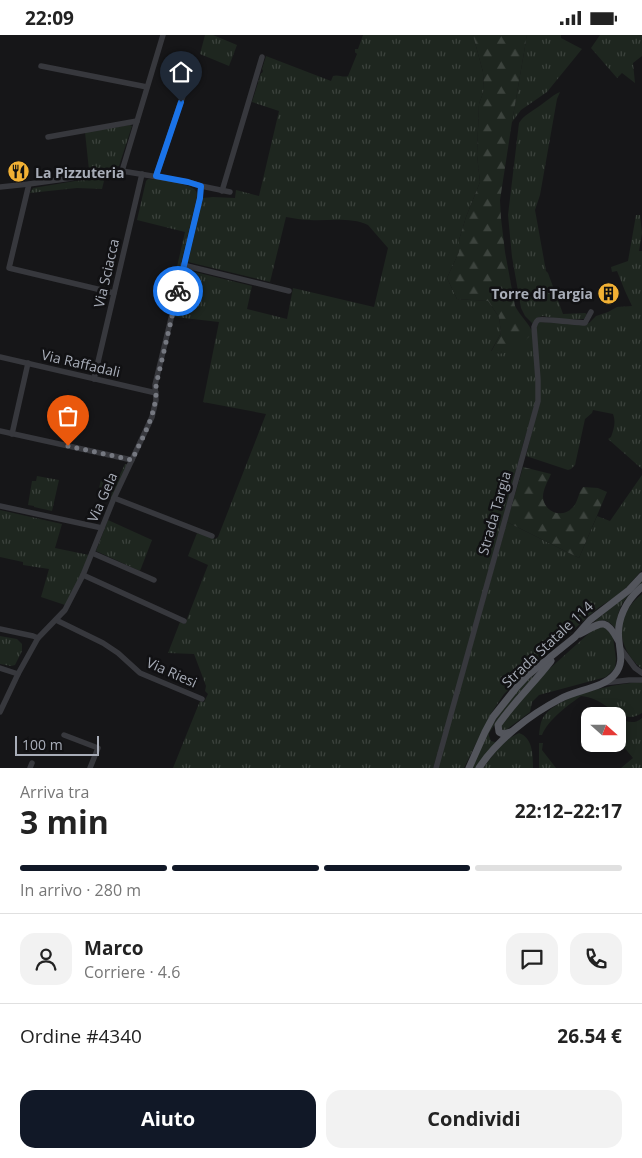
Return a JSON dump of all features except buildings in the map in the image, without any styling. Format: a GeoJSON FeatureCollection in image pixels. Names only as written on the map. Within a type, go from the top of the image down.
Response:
{"type":"FeatureCollection","features":[{"type":"Feature","properties":{"kind":"main road","name":"Strada Statale 114"},"geometry":{"type":"LineString","coordinates":[[469,768],[485,733],[501,706],[528,675],[574,637],[590,620],[629,590],[642,576]]}},
{"type":"Feature","properties":{"kind":"main road"},"geometry":{"type":"LineString","coordinates":[[619,644],[622,613],[630,599],[642,587]]}},
{"type":"Feature","properties":{"kind":"main road"},"geometry":{"type":"LineString","coordinates":[[479,768],[513,731],[535,715],[560,699],[610,679],[619,668],[622,656],[619,644],[610,627],[598,624],[574,637]]}},
{"type":"Feature","properties":{"kind":"main road"},"geometry":{"type":"LineString","coordinates":[[513,731],[503,734],[499,732],[498,725],[542,673],[557,652]]}},
{"type":"Feature","properties":{"kind":"street"},"geometry":{"type":"LineString","coordinates":[[122,171],[163,35]]}},
{"type":"Feature","properties":{"kind":"street"},"geometry":{"type":"LineString","coordinates":[[222,191],[262,57]]}},
{"type":"Feature","properties":{"kind":"street"},"geometry":{"type":"LineString","coordinates":[[42,66],[147,87]]}},
{"type":"Feature","properties":{"kind":"street"},"geometry":{"type":"LineString","coordinates":[[156,176],[186,84]]}},
{"type":"Feature","properties":{"kind":"street"},"geometry":{"type":"LineString","coordinates":[[48,137],[137,121]]}},
{"type":"Feature","properties":{"kind":"street"},"geometry":{"type":"LineString","coordinates":[[0,187],[122,171],[188,182],[230,192]]}},
{"type":"Feature","properties":{"kind":"street","name":"Via Sciacca"},"geometry":{"type":"LineString","coordinates":[[94,379],[142,174]]}},
{"type":"Feature","properties":{"kind":"street"},"geometry":{"type":"LineString","coordinates":[[29,184],[9,268],[114,293]]}},
{"type":"Feature","properties":{"kind":"street","name":"Via Gela"},"geometry":{"type":"LineString","coordinates":[[0,712],[38,638],[65,610],[83,575],[114,498],[152,417],[156,400],[156,385],[200,198],[201,186]]}},
{"type":"Feature","properties":{"kind":"street"},"geometry":{"type":"LineString","coordinates":[[184,265],[289,291]]}},
{"type":"Feature","properties":{"kind":"street","name":"Strada Targia"},"geometry":{"type":"LineString","coordinates":[[436,768],[538,401],[534,327],[538,320],[542,319],[585,323],[591,312]]}},
{"type":"Feature","properties":{"kind":"street","name":"Via Raffadali"},"geometry":{"type":"LineString","coordinates":[[0,357],[156,393]]}},
{"type":"Feature","properties":{"kind":"street"},"geometry":{"type":"LineString","coordinates":[[12,434],[28,363]]}},
{"type":"Feature","properties":{"kind":"street"},"geometry":{"type":"LineString","coordinates":[[0,431],[132,460]]}},
{"type":"Feature","properties":{"kind":"street"},"geometry":{"type":"LineString","coordinates":[[114,498],[212,536]]}},
{"type":"Feature","properties":{"kind":"street"},"geometry":{"type":"LineString","coordinates":[[0,506],[102,527]]}},
{"type":"Feature","properties":{"kind":"street"},"geometry":{"type":"LineString","coordinates":[[92,553],[154,580]]}},
{"type":"Feature","properties":{"kind":"street"},"geometry":{"type":"LineString","coordinates":[[83,575],[184,621]]}},
{"type":"Feature","properties":{"kind":"street","name":"Via Riesi"},"geometry":{"type":"LineString","coordinates":[[56,620],[103,643],[118,653],[140,673],[202,699]]}},
{"type":"Feature","properties":{"kind":"street"},"geometry":{"type":"LineString","coordinates":[[0,629],[33,635],[38,638]]}},
{"type":"Feature","properties":{"kind":"street"},"geometry":{"type":"LineString","coordinates":[[619,644],[634,668],[642,673]]}},
{"type":"Feature","properties":{"kind":"street"},"geometry":{"type":"LineString","coordinates":[[0,668],[18,674]]}},
{"type":"Feature","properties":{"kind":"street"},"geometry":{"type":"LineString","coordinates":[[601,684],[642,680]]}},
{"type":"Feature","properties":{"kind":"street"},"geometry":{"type":"LineString","coordinates":[[64,735],[98,749],[90,768]]}},
{"type":"Feature","properties":{"kind":"green space"},"geometry":{"type":"Polygon","coordinates":[[[205,35],[213,35],[237,45],[229,66],[200,54],[205,35]]]}},
{"type":"Feature","properties":{"kind":"green space"},"geometry":{"type":"Polygon","coordinates":[[[363,35],[473,35],[483,72],[484,90],[479,104],[477,155],[480,182],[459,240],[459,252],[447,278],[457,299],[488,301],[499,317],[501,333],[491,351],[533,333],[537,391],[534,412],[525,437],[470,642],[433,768],[173,768],[200,701],[204,702],[208,694],[205,691],[206,686],[194,654],[168,653],[180,622],[185,624],[208,565],[188,556],[197,533],[215,539],[218,537],[266,414],[203,402],[219,322],[175,317],[186,272],[191,271],[252,286],[247,309],[287,319],[293,288],[374,307],[388,248],[368,225],[347,220],[307,220],[286,217],[270,282],[188,262],[203,198],[235,198],[236,190],[259,196],[279,111],[252,102],[266,56],[331,81],[333,76],[348,76],[357,54],[355,49],[358,49],[363,35]]]}},
{"type":"Feature","properties":{"kind":"green space"},"geometry":{"type":"Polygon","coordinates":[[[473,35],[527,35],[500,200],[505,252],[515,306],[533,333],[514,349],[497,354],[491,352],[501,333],[499,317],[488,301],[457,299],[447,278],[459,252],[459,240],[480,182],[477,155],[479,104],[484,90],[483,72],[473,35]]]}},
{"type":"Feature","properties":{"kind":"green space"},"geometry":{"type":"Polygon","coordinates":[[[527,35],[561,35],[561,38],[582,49],[547,92],[521,110],[512,122],[527,35]]]}},
{"type":"Feature","properties":{"kind":"green space"},"geometry":{"type":"Polygon","coordinates":[[[600,35],[642,35],[642,56],[633,63],[635,83],[622,73],[617,78],[591,48],[600,35]]]}},
{"type":"Feature","properties":{"kind":"green space"},"geometry":{"type":"Polygon","coordinates":[[[560,92],[557,99],[540,195],[535,210],[546,271],[563,314],[587,314],[584,319],[564,320],[543,316],[537,318],[533,324],[525,316],[521,308],[512,257],[508,215],[519,123],[528,114],[560,92]]]}},
{"type":"Feature","properties":{"kind":"green space"},"geometry":{"type":"Polygon","coordinates":[[[132,126],[119,166],[89,170],[85,132],[132,126]]]}},
{"type":"Feature","properties":{"kind":"green space"},"geometry":{"type":"Polygon","coordinates":[[[99,177],[104,181],[102,189],[77,188],[30,193],[33,188],[99,177]]]}},
{"type":"Feature","properties":{"kind":"green space"},"geometry":{"type":"Polygon","coordinates":[[[148,179],[185,185],[194,189],[197,194],[173,297],[170,297],[185,232],[137,220],[148,179]]]}},
{"type":"Feature","properties":{"kind":"green space"},"geometry":{"type":"Polygon","coordinates":[[[636,215],[640,215],[642,233],[639,251],[642,251],[642,469],[608,439],[611,437],[614,428],[613,414],[593,410],[585,419],[575,465],[571,469],[568,470],[526,456],[538,407],[536,327],[538,322],[589,323],[596,316],[617,307],[632,306],[617,271],[612,272],[611,267],[628,261],[636,215]]]}},
{"type":"Feature","properties":{"kind":"green space"},"geometry":{"type":"Polygon","coordinates":[[[125,464],[128,465],[112,499],[98,492],[101,480],[116,483],[125,464]]]}},
{"type":"Feature","properties":{"kind":"green space"},"geometry":{"type":"Polygon","coordinates":[[[523,467],[551,474],[543,497],[547,507],[554,512],[563,513],[572,508],[583,487],[598,488],[607,492],[579,558],[507,522],[523,467]]]}},
{"type":"Feature","properties":{"kind":"green space"},"geometry":{"type":"Polygon","coordinates":[[[642,475],[642,570],[625,589],[598,608],[530,668],[504,694],[490,715],[464,768],[438,768],[507,522],[579,558],[597,516],[610,521],[642,475]]]}},
{"type":"Feature","properties":{"kind":"green space"},"geometry":{"type":"Polygon","coordinates":[[[37,476],[59,480],[52,511],[28,505],[32,481],[36,481],[37,476]]]}},
{"type":"Feature","properties":{"kind":"green space"},"geometry":{"type":"Polygon","coordinates":[[[0,510],[62,524],[55,548],[89,555],[65,605],[41,597],[49,569],[23,565],[23,562],[0,557],[0,510]]]}},
{"type":"Feature","properties":{"kind":"green space"},"geometry":{"type":"Polygon","coordinates":[[[108,520],[152,540],[140,571],[96,551],[108,520]]]}},
{"type":"Feature","properties":{"kind":"green space"},"geometry":{"type":"Polygon","coordinates":[[[642,581],[623,602],[616,628],[605,621],[593,623],[642,581]]]}},
{"type":"Feature","properties":{"kind":"green space"},"geometry":{"type":"Polygon","coordinates":[[[642,594],[642,669],[627,651],[622,631],[627,611],[642,594]]]}},
{"type":"Feature","properties":{"kind":"green space"},"geometry":{"type":"Polygon","coordinates":[[[597,626],[605,627],[613,637],[616,659],[615,668],[606,677],[539,695],[532,702],[530,712],[506,730],[503,730],[501,725],[547,671],[597,626]]]}},
{"type":"Feature","properties":{"kind":"green space"},"geometry":{"type":"Polygon","coordinates":[[[0,636],[17,639],[22,644],[22,651],[15,665],[0,664],[0,636]]]}},
{"type":"Feature","properties":{"kind":"green space"},"geometry":{"type":"Polygon","coordinates":[[[537,673],[518,694],[489,733],[491,741],[499,741],[477,768],[471,768],[490,729],[506,704],[537,673]]]}},
{"type":"Feature","properties":{"kind":"green space"},"geometry":{"type":"Polygon","coordinates":[[[642,682],[642,713],[633,717],[626,716],[626,707],[607,707],[588,697],[581,696],[559,713],[542,735],[539,735],[544,716],[562,702],[589,691],[642,682]]]}},
{"type":"Feature","properties":{"kind":"green space"},"geometry":{"type":"Polygon","coordinates":[[[642,718],[642,768],[621,768],[633,758],[626,750],[626,721],[630,722],[642,718]]]}},
{"type":"Feature","properties":{"kind":"green space"},"geometry":{"type":"Polygon","coordinates":[[[519,733],[524,735],[530,743],[533,768],[483,768],[503,744],[519,733]]]}},
{"type":"Feature","properties":{"kind":"green space"},"geometry":{"type":"Polygon","coordinates":[[[539,743],[543,743],[542,750],[556,768],[539,768],[539,743]]]}},
{"type":"Feature","properties":{"kind":"way so far"},"geometry":{"type":"LineString","coordinates":[[68,446],[132,460],[152,417],[156,400],[156,385],[178,291]]}},
{"type":"Feature","properties":{"kind":"place","name":"La Pizzuteria"},"geometry":{"type":"Point","coordinates":[19,172]}},
{"type":"Feature","properties":{"kind":"place","name":"Torre di Targia"},"geometry":{"type":"Point","coordinates":[609,293]}},
{"type":"Feature","properties":{"kind":"route"},"geometry":{"type":"LineString","coordinates":[[178,291],[200,198],[201,186],[156,176],[181,102]]}}]}
